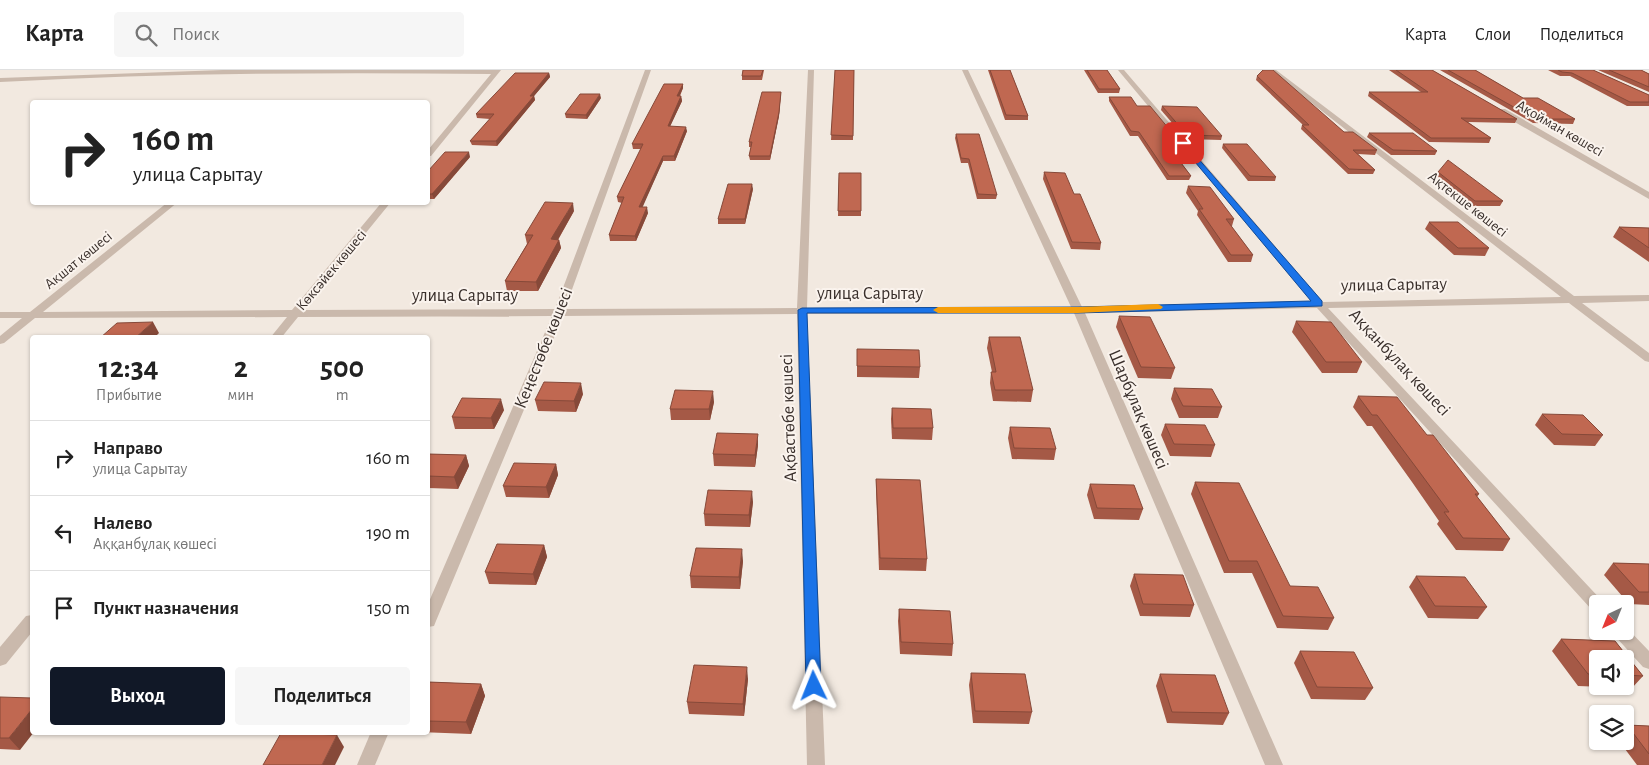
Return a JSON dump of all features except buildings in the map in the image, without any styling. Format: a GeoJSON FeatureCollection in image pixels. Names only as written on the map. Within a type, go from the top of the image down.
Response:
{"type":"FeatureCollection","features":[{"type":"Feature","properties":{"kind":"street"},"geometry":{"type":"LineString","coordinates":[[343,77],[352,70]]}},
{"type":"Feature","properties":{"kind":"street","name":"Кеңестөбе көшесі"},"geometry":{"type":"LineString","coordinates":[[430,616],[559,312],[648,70]]}},
{"type":"Feature","properties":{"kind":"street","name":"Ақбастөбе көшесі"},"geometry":{"type":"LineString","coordinates":[[811,70],[802,310],[816,765]]}},
{"type":"Feature","properties":{"kind":"street","name":"Шарбұлақ көшесі"},"geometry":{"type":"LineString","coordinates":[[966,70],[1078,310],[1274,765]]}},
{"type":"Feature","properties":{"kind":"street","name":"Аққанбұлақ көшесі"},"geometry":{"type":"LineString","coordinates":[[1121,70],[1318,304],[1589,596]]}},
{"type":"Feature","properties":{"kind":"street","name":"Ақтекше көшесі"},"geometry":{"type":"LineString","coordinates":[[1272,70],[1649,359]]}},
{"type":"Feature","properties":{"kind":"street"},"geometry":{"type":"LineString","coordinates":[[0,80],[170,71],[497,71]]}},
{"type":"Feature","properties":{"kind":"street"},"geometry":{"type":"LineString","coordinates":[[430,152],[497,71]]}},
{"type":"Feature","properties":{"kind":"street","name":"Ақойман көшесі"},"geometry":{"type":"LineString","coordinates":[[1498,109],[1649,196]]}},
{"type":"Feature","properties":{"kind":"street","name":"Ақшат көшесі"},"geometry":{"type":"LineString","coordinates":[[0,341],[170,205]]}},
{"type":"Feature","properties":{"kind":"street","name":"Көксәйек көшесі"},"geometry":{"type":"LineString","coordinates":[[277,335],[385,205]]}},
{"type":"Feature","properties":{"kind":"street","name":"улица Сарытау"},"geometry":{"type":"LineString","coordinates":[[0,315],[296,312],[1078,310],[1568,298],[1649,298]]}},
{"type":"Feature","properties":{"kind":"street"},"geometry":{"type":"LineString","coordinates":[[0,659],[30,623]]}},
{"type":"Feature","properties":{"kind":"street"},"geometry":{"type":"LineString","coordinates":[[1628,640],[1649,662]]}},
{"type":"Feature","properties":{"kind":"street"},"geometry":{"type":"LineString","coordinates":[[366,765],[379,735]]}},
{"type":"Feature","properties":{"kind":"slow traffic"},"geometry":{"type":"LineString","coordinates":[[938,310],[1078,310],[1158,307]]}},
{"type":"Feature","properties":{"kind":"route"},"geometry":{"type":"LineString","coordinates":[[814,686],[802,310],[1078,310],[1318,304],[1183,143]]}}]}
